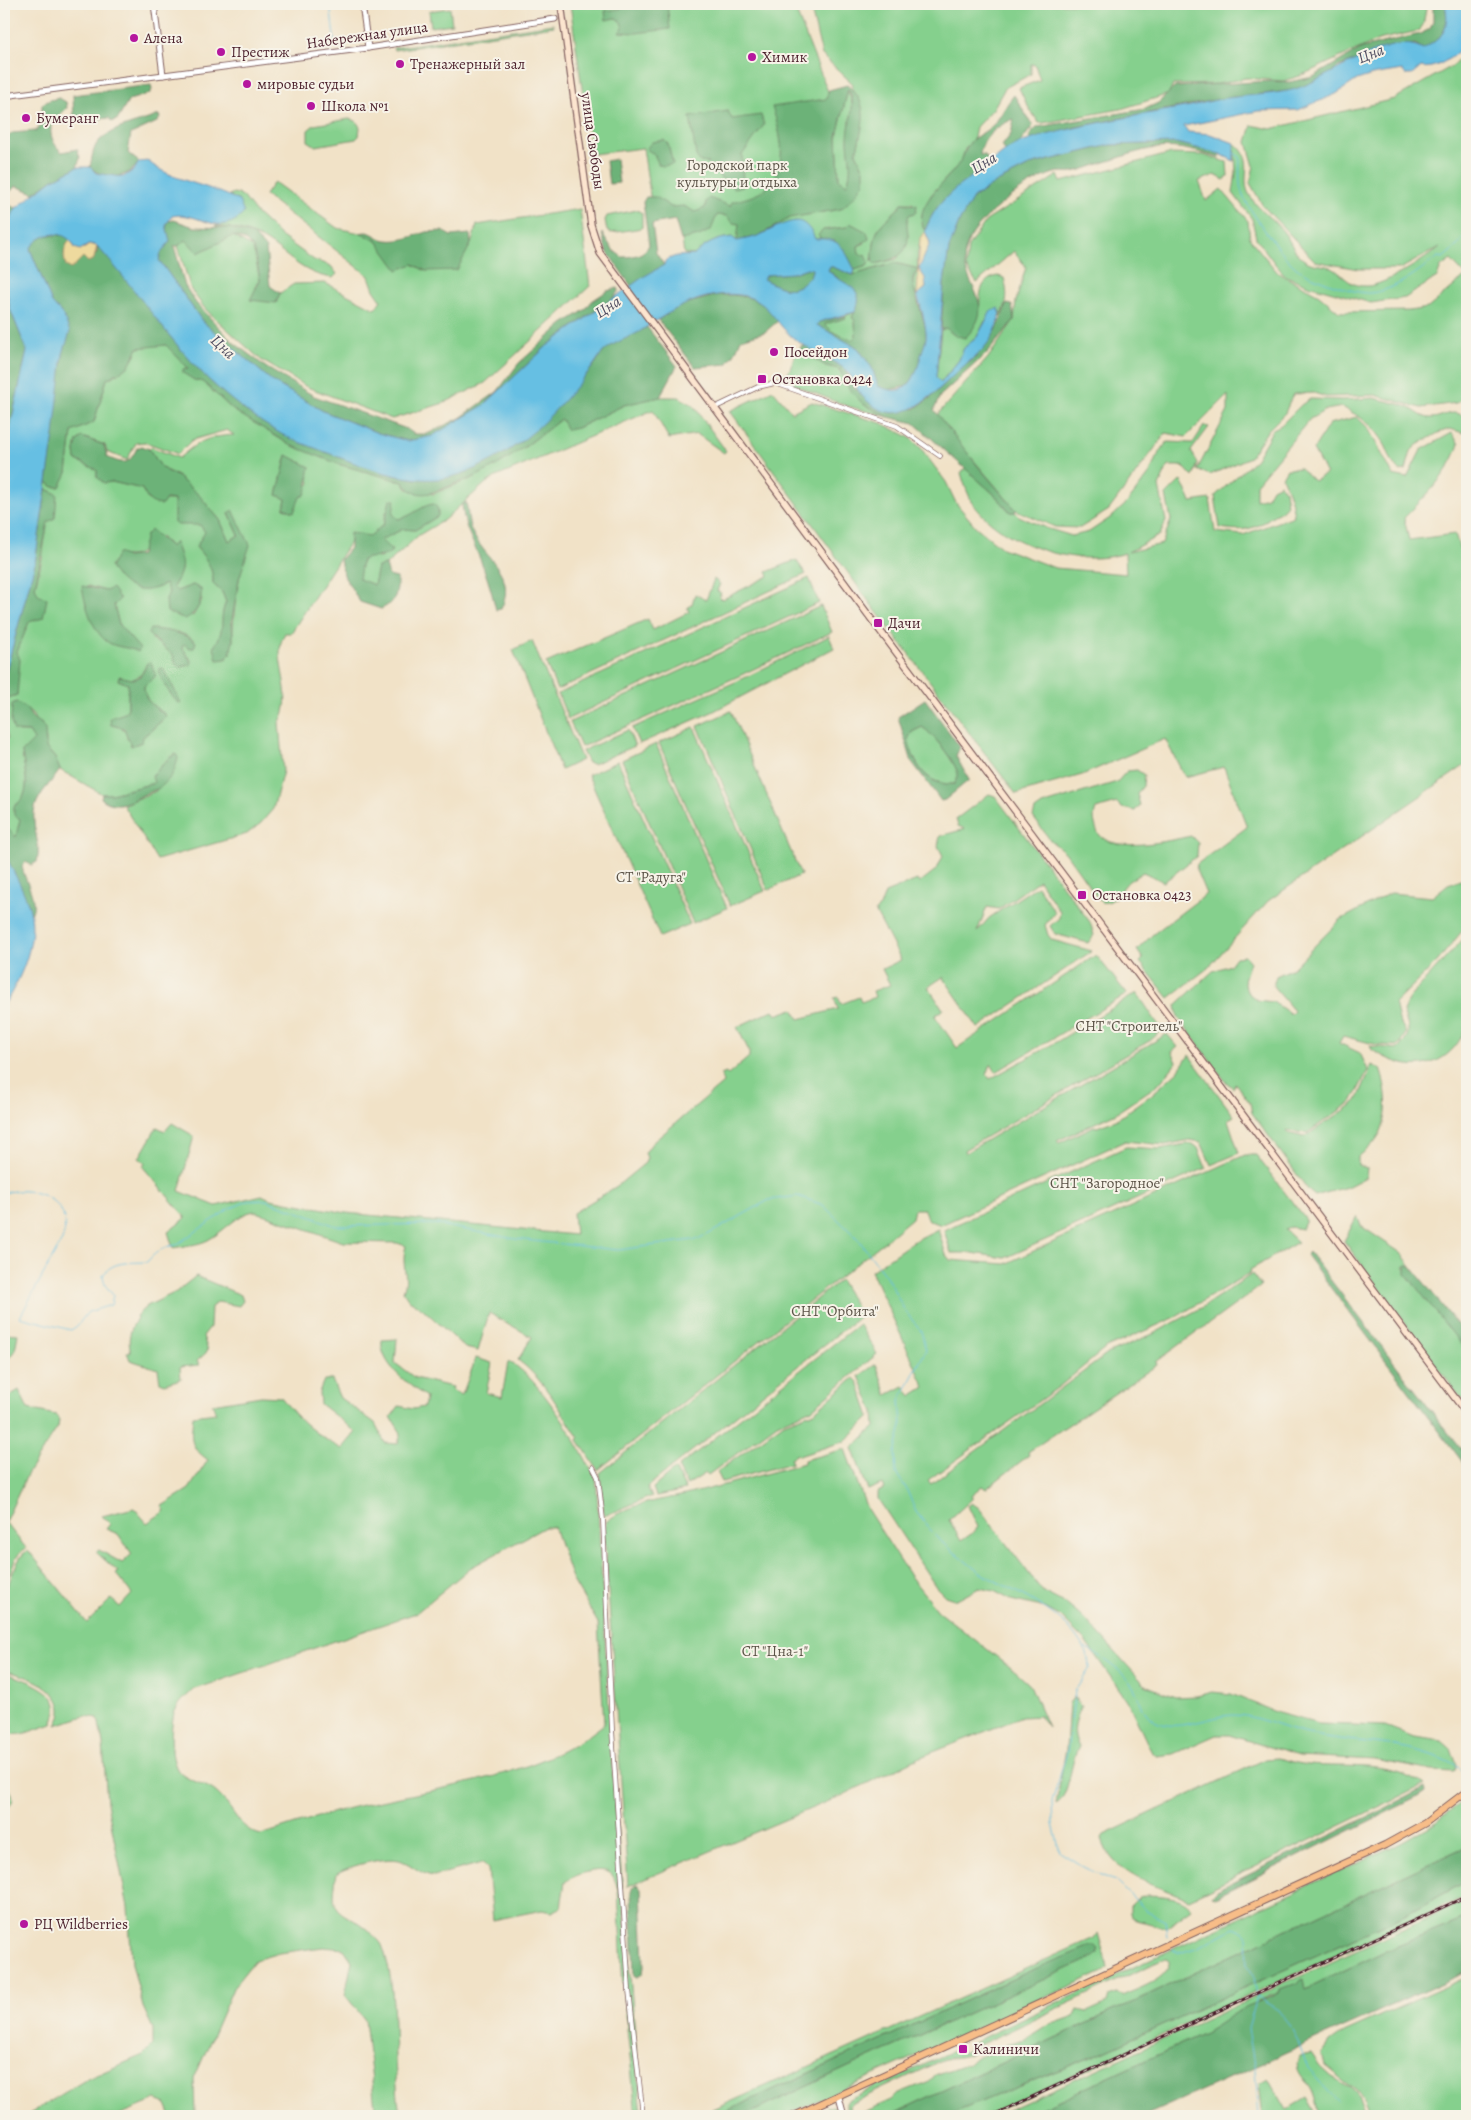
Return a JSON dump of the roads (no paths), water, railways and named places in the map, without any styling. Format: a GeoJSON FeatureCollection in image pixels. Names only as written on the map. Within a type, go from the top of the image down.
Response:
{"type":"FeatureCollection","features":[{"type":"Feature","properties":{"kind":"main road","name":"улица Свободы"},"geometry":{"type":"LineString","coordinates":[[561,4],[591,225],[600,252],[693,381],[1467,1414]]}},
{"type":"Feature","properties":{"kind":"main road"},"geometry":{"type":"LineString","coordinates":[[794,2116],[839,2097],[1384,1845],[1425,1823],[1467,1791]]}},
{"type":"Feature","properties":{"kind":"street"},"geometry":{"type":"LineString","coordinates":[[154,4],[163,75]]}},
{"type":"Feature","properties":{"kind":"street"},"geometry":{"type":"LineString","coordinates":[[362,4],[368,48]]}},
{"type":"Feature","properties":{"kind":"street","name":"Набережная улица"},"geometry":{"type":"LineString","coordinates":[[4,96],[368,48],[555,19]]}},
{"type":"Feature","properties":{"kind":"street"},"geometry":{"type":"LineString","coordinates":[[714,408],[768,383],[775,383],[897,426],[940,456]]}},
{"type":"Feature","properties":{"kind":"street"},"geometry":{"type":"LineString","coordinates":[[593,1467],[597,1473],[603,1520],[613,1736],[630,1990],[643,2116]]}},
{"type":"Feature","properties":{"kind":"street"},"geometry":{"type":"LineString","coordinates":[[839,2097],[844,2116]]}},
{"type":"Feature","properties":{"kind":"water","name":"Цна"},"geometry":{"type":"Polygon","coordinates":[[[1445,4],[1465,4],[1467,36],[1459,51],[1440,64],[1427,68],[1421,67],[1412,75],[1406,75],[1402,70],[1372,75],[1357,80],[1336,94],[1298,110],[1258,111],[1184,126],[1188,132],[1210,134],[1234,143],[1234,161],[1220,154],[1177,143],[1110,145],[1033,164],[997,182],[973,198],[960,220],[949,248],[936,378],[941,383],[959,360],[964,348],[977,337],[991,311],[999,308],[1000,315],[996,330],[981,351],[934,393],[908,410],[894,413],[880,410],[865,399],[846,370],[796,340],[761,303],[748,297],[726,294],[699,299],[686,304],[639,332],[615,343],[600,355],[590,370],[554,412],[534,432],[504,453],[477,468],[438,479],[408,478],[393,475],[363,466],[292,439],[253,416],[216,387],[193,363],[97,246],[90,244],[80,250],[75,248],[66,237],[53,234],[46,236],[34,243],[30,249],[52,303],[63,315],[70,332],[63,354],[54,435],[35,563],[4,679],[4,473],[11,423],[27,351],[10,309],[4,279],[4,229],[16,208],[52,180],[77,167],[90,167],[96,173],[123,177],[134,170],[139,162],[148,161],[157,168],[179,178],[239,201],[244,213],[235,221],[226,224],[217,224],[182,215],[172,216],[166,225],[170,241],[161,253],[159,260],[202,321],[273,382],[323,411],[378,433],[408,441],[432,436],[484,405],[547,346],[643,277],[664,265],[665,261],[677,256],[694,255],[707,245],[721,239],[732,237],[737,241],[751,238],[796,221],[805,225],[815,239],[831,240],[841,246],[855,270],[853,275],[830,266],[828,270],[855,291],[858,296],[858,303],[855,312],[819,322],[817,325],[858,348],[872,368],[878,386],[896,390],[908,385],[916,372],[926,336],[925,324],[917,295],[926,288],[925,278],[919,269],[930,243],[925,231],[929,221],[947,196],[1009,149],[1039,137],[1098,123],[1221,99],[1287,91],[1302,87],[1375,51],[1392,46],[1409,45],[1423,49],[1441,36],[1446,26],[1445,4]],[[807,268],[793,273],[766,275],[763,279],[784,288],[794,288],[807,279],[812,269],[807,268]]]}},
{"type":"Feature","properties":{"kind":"water"},"geometry":{"type":"Polygon","coordinates":[[[4,852],[27,900],[32,927],[29,951],[21,974],[4,1005],[4,852]]]}},
{"type":"Feature","properties":{"kind":"waterway"},"geometry":{"type":"LineString","coordinates":[[330,4],[335,44]]}},
{"type":"Feature","properties":{"kind":"waterway"},"geometry":{"type":"LineString","coordinates":[[1234,153],[1240,157],[1241,191],[1268,235],[1298,269],[1333,285],[1363,293],[1388,289],[1406,280],[1438,257],[1443,258],[1457,246],[1467,233]]}},
{"type":"Feature","properties":{"kind":"waterway"},"geometry":{"type":"LineString","coordinates":[[4,1193],[28,1191],[40,1194],[58,1206],[63,1215],[65,1227],[62,1240],[20,1317],[71,1330],[77,1326],[88,1312],[111,1305],[113,1295],[105,1285],[103,1276],[111,1267],[122,1263],[147,1262],[160,1250],[176,1245],[229,1209],[248,1201],[266,1200],[336,1226],[435,1224],[515,1239],[618,1250],[700,1239],[769,1200],[798,1196],[823,1205],[858,1239],[886,1276],[905,1311],[921,1331],[926,1350],[900,1400],[902,1426],[895,1453],[896,1473],[906,1488],[916,1512],[938,1539],[979,1572],[1029,1599],[1062,1621],[1085,1650],[1090,1668],[1075,1691],[1067,1753],[1052,1801],[1053,1824],[1060,1852],[1085,1868],[1117,1882],[1146,1910],[1165,1920],[1167,1937]]}},
{"type":"Feature","properties":{"kind":"waterway"},"geometry":{"type":"LineString","coordinates":[[1083,1647],[1119,1671],[1133,1686],[1148,1716],[1159,1723],[1177,1725],[1224,1716],[1242,1716],[1260,1719],[1303,1733],[1388,1745],[1429,1754],[1467,1773]]}},
{"type":"Feature","properties":{"kind":"waterway"},"geometry":{"type":"LineString","coordinates":[[1173,1950],[1179,1953],[1199,1947],[1234,1928],[1244,1932],[1247,1936],[1248,1965],[1254,1977],[1257,1997],[1248,2028],[1255,2070],[1259,2116]]}},
{"type":"Feature","properties":{"kind":"waterway"},"geometry":{"type":"LineString","coordinates":[[1257,1997],[1278,2010],[1289,2024],[1298,2041],[1308,2069],[1338,2102]]}},
{"type":"Feature","properties":{"kind":"railway"},"geometry":{"type":"LineString","coordinates":[[991,2116],[1467,1896]]}},
{"type":"Feature","properties":{"kind":"place","name":"Алена"},"geometry":{"type":"Point","coordinates":[134,38]}},
{"type":"Feature","properties":{"kind":"place","name":"Престиж"},"geometry":{"type":"Point","coordinates":[221,52]}},
{"type":"Feature","properties":{"kind":"place","name":"Химик"},"geometry":{"type":"Point","coordinates":[752,57]}},
{"type":"Feature","properties":{"kind":"place","name":"Тренажерный зал"},"geometry":{"type":"Point","coordinates":[400,64]}},
{"type":"Feature","properties":{"kind":"place","name":"мировые судьи"},"geometry":{"type":"Point","coordinates":[247,84]}},
{"type":"Feature","properties":{"kind":"place","name":"Школа №1"},"geometry":{"type":"Point","coordinates":[311,106]}},
{"type":"Feature","properties":{"kind":"place","name":"Бумеранг"},"geometry":{"type":"Point","coordinates":[26,118]}},
{"type":"Feature","properties":{"kind":"place","name":"Посейдон"},"geometry":{"type":"Point","coordinates":[774,352]}},
{"type":"Feature","properties":{"kind":"place","name":"Остановка 0424"},"geometry":{"type":"Point","coordinates":[762,379]}},
{"type":"Feature","properties":{"kind":"place","name":"Дачи"},"geometry":{"type":"Point","coordinates":[878,623]}},
{"type":"Feature","properties":{"kind":"place","name":"Остановка 0423"},"geometry":{"type":"Point","coordinates":[1082,895]}},
{"type":"Feature","properties":{"kind":"place","name":"РЦ Wildberries"},"geometry":{"type":"Point","coordinates":[24,1924]}},
{"type":"Feature","properties":{"kind":"place","name":"Калиничи"},"geometry":{"type":"Point","coordinates":[963,2049]}},
{"type":"Feature","properties":{"kind":"park label","name":"Городской парк культуры и отдыха"},"geometry":{"type":"Point","coordinates":[737,174]}},
{"type":"Feature","properties":{"kind":"park label","name":"СТ \"Радуга\""},"geometry":{"type":"Point","coordinates":[651,877]}},
{"type":"Feature","properties":{"kind":"park label","name":"CНТ \"Строитель\""},"geometry":{"type":"Point","coordinates":[1129,1026]}},
{"type":"Feature","properties":{"kind":"park label","name":"СНТ \"Загородное\""},"geometry":{"type":"Point","coordinates":[1107,1183]}},
{"type":"Feature","properties":{"kind":"park label","name":"CНТ \"Орбита\""},"geometry":{"type":"Point","coordinates":[835,1311]}},
{"type":"Feature","properties":{"kind":"park label","name":"СТ \"Цна-1\""},"geometry":{"type":"Point","coordinates":[775,1651]}}]}
